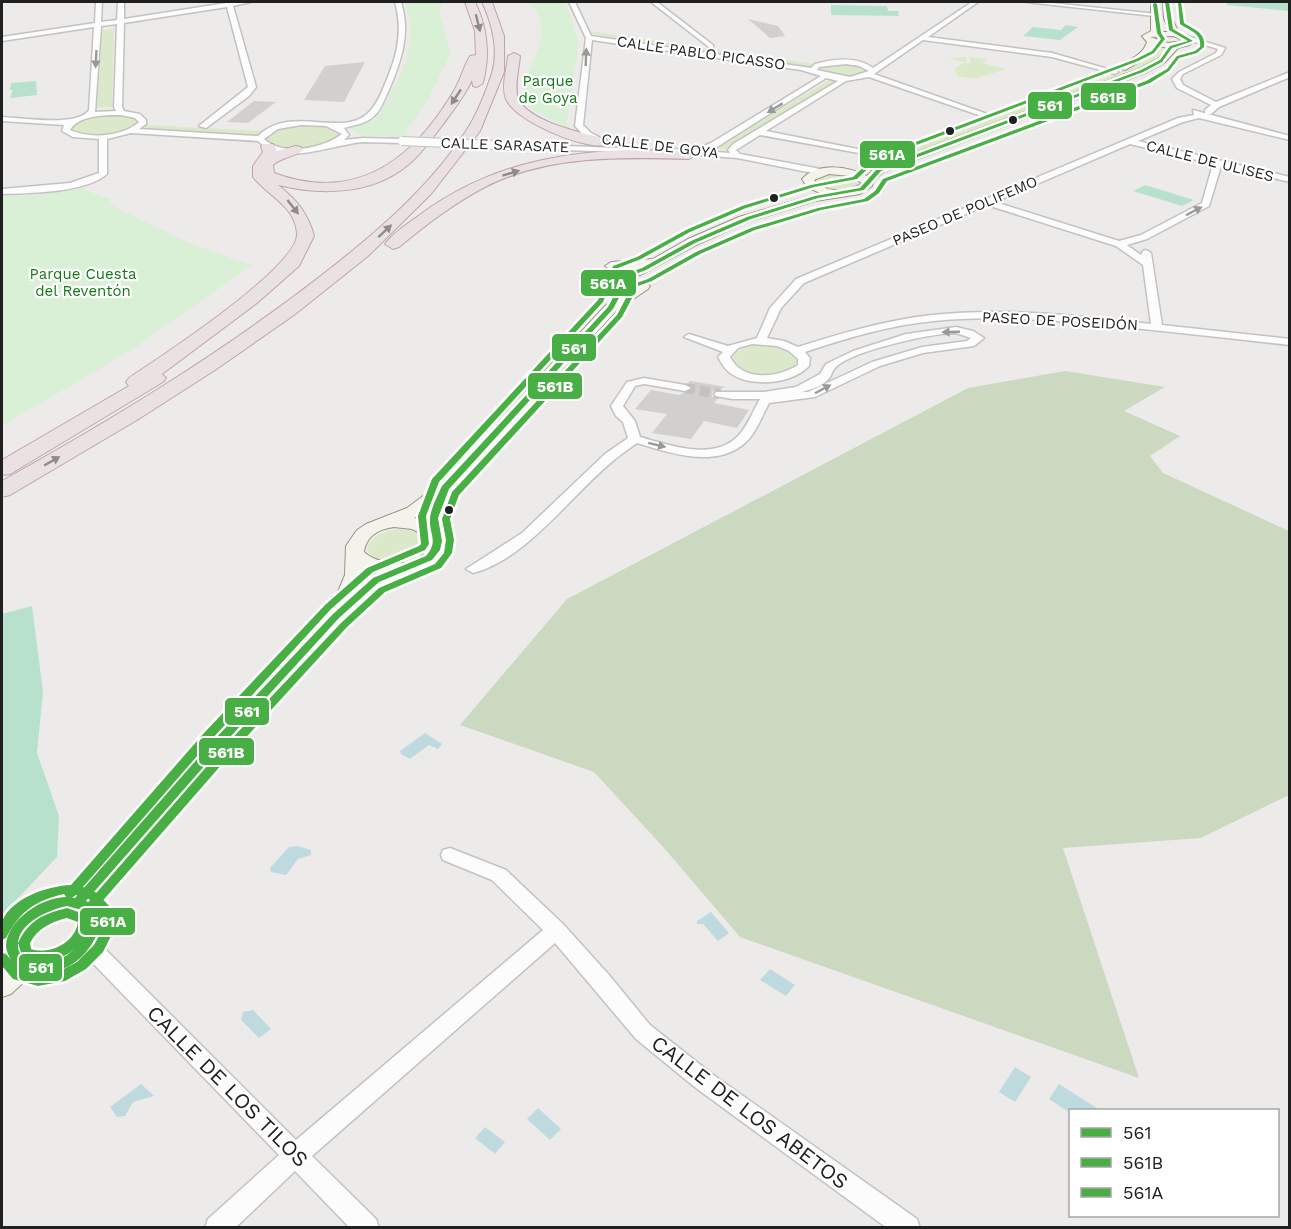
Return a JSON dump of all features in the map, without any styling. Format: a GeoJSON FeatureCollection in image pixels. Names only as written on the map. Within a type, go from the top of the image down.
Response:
{"type":"FeatureCollection","features":[{"type":"Feature","properties":{"kind":"highway"},"geometry":{"type":"LineString","coordinates":[[417,176],[464,114],[480,72],[479,23],[470,2]]}},
{"type":"Feature","properties":{"kind":"highway"},"geometry":{"type":"LineString","coordinates":[[488,2],[507,52],[513,100],[526,114],[559,132],[601,142]]}},
{"type":"Feature","properties":{"kind":"highway"},"geometry":{"type":"LineString","coordinates":[[220,358],[298,303],[347,264],[401,216],[436,179],[464,144],[482,114],[507,52],[508,21]]}},
{"type":"Feature","properties":{"kind":"highway"},"geometry":{"type":"LineString","coordinates":[[296,150],[280,154],[268,161],[265,165],[268,176],[291,184],[330,186],[351,183],[393,169],[428,135],[456,98],[481,45]]}},
{"type":"Feature","properties":{"kind":"highway"},"geometry":{"type":"LineString","coordinates":[[57,438],[115,395],[178,354],[251,299],[293,262],[306,236],[303,223],[291,203],[261,177],[260,166],[270,152],[266,138]]}},
{"type":"Feature","properties":{"kind":"highway"},"geometry":{"type":"LineString","coordinates":[[2,490],[104,431],[292,316],[449,202],[490,180],[529,168],[588,157],[691,153]]}},
{"type":"Feature","properties":{"kind":"highway"},"geometry":{"type":"LineString","coordinates":[[356,236],[402,191]]}},
{"type":"Feature","properties":{"kind":"highway"},"geometry":{"type":"LineString","coordinates":[[2,469],[189,358],[282,293]]}},
{"type":"Feature","properties":{"kind":"street"},"geometry":{"type":"LineString","coordinates":[[89,116],[93,110],[99,2]]}},
{"type":"Feature","properties":{"kind":"street"},"geometry":{"type":"LineString","coordinates":[[121,2],[118,107],[121,113]]}},
{"type":"Feature","properties":{"kind":"street"},"geometry":{"type":"LineString","coordinates":[[2,39],[229,3],[248,2]]}},
{"type":"Feature","properties":{"kind":"street"},"geometry":{"type":"LineString","coordinates":[[70,123],[66,130],[70,134],[103,136],[129,131],[266,138],[307,123],[339,127],[369,118],[377,107],[396,67],[402,42],[401,11],[398,2]]}},
{"type":"Feature","properties":{"kind":"street"},"geometry":{"type":"LineString","coordinates":[[572,2],[578,10],[589,38]]}},
{"type":"Feature","properties":{"kind":"street"},"geometry":{"type":"LineString","coordinates":[[654,2],[711,46]]}},
{"type":"Feature","properties":{"kind":"street"},"geometry":{"type":"LineString","coordinates":[[824,63],[813,68],[813,71],[824,77],[845,79],[871,74],[975,2]]}},
{"type":"Feature","properties":{"kind":"street"},"geometry":{"type":"LineString","coordinates":[[1029,2],[1154,14]]}},
{"type":"Feature","properties":{"kind":"street"},"geometry":{"type":"LineString","coordinates":[[838,171],[1115,72],[1136,61],[1151,47],[1151,38],[1155,32],[1154,2]]}},
{"type":"Feature","properties":{"kind":"street"},"geometry":{"type":"LineString","coordinates":[[1167,2],[1168,18],[1181,40]]}},
{"type":"Feature","properties":{"kind":"street"},"geometry":{"type":"LineString","coordinates":[[203,126],[252,87],[229,3]]}},
{"type":"Feature","properties":{"kind":"street","name":"CALLE PABLO PICASSO"},"geometry":{"type":"LineString","coordinates":[[584,29],[824,63],[883,65]]}},
{"type":"Feature","properties":{"kind":"street","name":"CALLE PABLO PICASSO"},"geometry":{"type":"LineString","coordinates":[[589,38],[813,71]]}},
{"type":"Feature","properties":{"kind":"street","name":"CALLE DE GOYA"},"geometry":{"type":"LineString","coordinates":[[589,38],[579,111],[579,126],[588,135],[601,142],[734,156]]}},
{"type":"Feature","properties":{"kind":"street"},"geometry":{"type":"LineString","coordinates":[[922,38],[1052,56],[1115,72]]}},
{"type":"Feature","properties":{"kind":"street"},"geometry":{"type":"LineString","coordinates":[[1151,38],[1181,40],[1214,50],[1219,54],[1180,72],[1176,79],[1180,86],[1216,105]]}},
{"type":"Feature","properties":{"kind":"street"},"geometry":{"type":"LineString","coordinates":[[629,276],[611,266],[642,265],[727,227],[772,210],[862,189],[879,170],[1142,71],[1161,61],[1181,40]]}},
{"type":"Feature","properties":{"kind":"street"},"geometry":{"type":"LineString","coordinates":[[865,66],[871,74],[987,117]]}},
{"type":"Feature","properties":{"kind":"street"},"geometry":{"type":"LineString","coordinates":[[1290,74],[1216,105],[1207,115],[1290,136]]}},
{"type":"Feature","properties":{"kind":"street"},"geometry":{"type":"LineString","coordinates":[[691,153],[706,149],[726,138],[824,77]]}},
{"type":"Feature","properties":{"kind":"street"},"geometry":{"type":"LineString","coordinates":[[734,156],[732,150],[743,141],[845,79]]}},
{"type":"Feature","properties":{"kind":"street"},"geometry":{"type":"LineString","coordinates":[[1269,84],[1283,87]]}},
{"type":"Feature","properties":{"kind":"street"},"geometry":{"type":"LineString","coordinates":[[2,119],[70,123],[89,116],[121,113],[137,116],[143,122],[152,123]]}},
{"type":"Feature","properties":{"kind":"street","name":"PASEO DE POLIFEMO"},"geometry":{"type":"LineString","coordinates":[[761,340],[764,327],[789,290],[800,281],[1181,120],[1207,115]]}},
{"type":"Feature","properties":{"kind":"street"},"geometry":{"type":"LineString","coordinates":[[129,131],[143,122]]}},
{"type":"Feature","properties":{"kind":"street"},"geometry":{"type":"LineString","coordinates":[[162,124],[203,126],[266,138]]}},
{"type":"Feature","properties":{"kind":"street"},"geometry":{"type":"LineString","coordinates":[[332,144],[345,135],[339,127]]}},
{"type":"Feature","properties":{"kind":"street"},"geometry":{"type":"LineString","coordinates":[[759,132],[883,156]]}},
{"type":"Feature","properties":{"kind":"street","name":"CALLE SARASATE"},"geometry":{"type":"LineString","coordinates":[[345,135],[363,140]]}},
{"type":"Feature","properties":{"kind":"street"},"geometry":{"type":"LineString","coordinates":[[2,192],[92,180],[103,174],[103,136]]}},
{"type":"Feature","properties":{"kind":"street","name":"CALLE SARASATE"},"geometry":{"type":"LineString","coordinates":[[266,138],[296,150],[363,140],[691,153],[776,168],[810,184]]}},
{"type":"Feature","properties":{"kind":"street"},"geometry":{"type":"LineString","coordinates":[[726,138],[743,141]]}},
{"type":"Feature","properties":{"kind":"street","name":"CALLE DE ULISES"},"geometry":{"type":"LineString","coordinates":[[1131,142],[1290,180]]}},
{"type":"Feature","properties":{"kind":"street","name":"CALLE SARASATE"},"geometry":{"type":"LineString","coordinates":[[646,151],[734,156],[823,172]]}},
{"type":"Feature","properties":{"kind":"street"},"geometry":{"type":"LineString","coordinates":[[1119,244],[1144,237],[1206,204],[1218,163]]}},
{"type":"Feature","properties":{"kind":"street"},"geometry":{"type":"LineString","coordinates":[[772,210],[801,194],[810,184],[811,176],[823,172],[838,171],[856,174],[867,181]]}},
{"type":"Feature","properties":{"kind":"street"},"geometry":{"type":"LineString","coordinates":[[810,184],[823,190],[841,193]]}},
{"type":"Feature","properties":{"kind":"street"},"geometry":{"type":"LineString","coordinates":[[986,202],[1119,244],[1147,263]]}},
{"type":"Feature","properties":{"kind":"street"},"geometry":{"type":"LineString","coordinates":[[1144,237],[1157,327]]}},
{"type":"Feature","properties":{"kind":"street"},"geometry":{"type":"LineString","coordinates":[[611,309],[629,276],[670,253]]}},
{"type":"Feature","properties":{"kind":"street"},"geometry":{"type":"LineString","coordinates":[[336,616],[354,577],[356,544],[362,535],[380,525],[414,512],[445,488],[611,309],[648,281],[670,253]]}},
{"type":"Feature","properties":{"kind":"street"},"geometry":{"type":"LineString","coordinates":[[629,276],[628,285],[648,281]]}},
{"type":"Feature","properties":{"kind":"street","name":"PASEO DE POSEIDÓN"},"geometry":{"type":"LineString","coordinates":[[798,351],[841,336],[883,326],[932,318],[986,315],[1034,316],[1290,342]]}},
{"type":"Feature","properties":{"kind":"street"},"geometry":{"type":"LineString","coordinates":[[720,394],[735,396],[765,400],[811,395],[876,364],[922,351],[970,344],[979,338],[967,332],[952,330],[907,339],[846,356],[830,366],[829,372],[821,381],[806,390],[735,396]]}},
{"type":"Feature","properties":{"kind":"street"},"geometry":{"type":"LineString","coordinates":[[689,337],[728,350]]}},
{"type":"Feature","properties":{"kind":"street"},"geometry":{"type":"LineString","coordinates":[[761,340],[788,345],[798,351],[804,358],[802,366],[795,373],[766,378],[735,372],[726,365],[724,357],[728,350],[741,343],[761,340]]}},
{"type":"Feature","properties":{"kind":"street"},"geometry":{"type":"LineString","coordinates":[[636,439],[630,421],[617,406],[631,384],[644,381],[685,388]]}},
{"type":"Feature","properties":{"kind":"street"},"geometry":{"type":"LineString","coordinates":[[473,569],[482,567],[527,536],[609,457],[636,439],[703,453],[722,452],[741,440],[765,400]]}},
{"type":"Feature","properties":{"kind":"street"},"geometry":{"type":"LineString","coordinates":[[79,902],[217,744],[336,616],[376,580],[429,558],[436,550],[438,542],[434,518],[445,488]]}},
{"type":"Feature","properties":{"kind":"street"},"geometry":{"type":"LineString","coordinates":[[392,522],[418,523],[436,534]]}},
{"type":"Feature","properties":{"kind":"street"},"geometry":{"type":"LineString","coordinates":[[355,554],[361,562],[372,567],[387,570],[404,569]]}},
{"type":"Feature","properties":{"kind":"street","name":"CALLE DE LOS ABETOS"},"geometry":{"type":"LineString","coordinates":[[450,855],[499,875],[556,930],[602,981],[643,1032],[704,1081],[908,1227]]}},
{"type":"Feature","properties":{"kind":"street"},"geometry":{"type":"LineString","coordinates":[[2,986],[9,947],[16,930],[25,919],[52,904],[67,901],[79,902],[89,907],[95,914],[97,924],[95,935],[88,945],[64,964],[34,969],[9,947]]}},
{"type":"Feature","properties":{"kind":"street"},"geometry":{"type":"LineString","coordinates":[[217,1227],[296,1155],[556,930]]}},
{"type":"Feature","properties":{"kind":"street","name":"CALLE DE LOS TILOS"},"geometry":{"type":"LineString","coordinates":[[88,945],[367,1227]]}},
{"type":"Feature","properties":{"kind":"green space"},"geometry":{"type":"Polygon","coordinates":[[[404,2],[442,2],[439,13],[451,53],[427,101],[406,131],[407,138],[359,135],[351,127],[373,120],[377,116],[404,65],[410,40],[410,27],[404,2]]]}},
{"type":"Feature","properties":{"kind":"green space","name":"Parque de Goya"},"geometry":{"type":"Polygon","coordinates":[[[530,2],[566,2],[579,43],[567,122],[572,131],[534,111],[523,99],[528,73],[540,39],[541,27],[538,15],[530,2]]]}},
{"type":"Feature","properties":{"kind":"green space"},"geometry":{"type":"Polygon","coordinates":[[[1227,2],[1289,2],[1289,11],[1227,5],[1227,2]]]}},
{"type":"Feature","properties":{"kind":"green space"},"geometry":{"type":"Polygon","coordinates":[[[831,5],[887,6],[888,11],[898,11],[899,16],[831,15],[831,5]]]}},
{"type":"Feature","properties":{"kind":"green space"},"geometry":{"type":"Polygon","coordinates":[[[1066,25],[1078,27],[1060,40],[1023,36],[1033,27],[1061,30],[1066,25]]]}},
{"type":"Feature","properties":{"kind":"green space"},"geometry":{"type":"Polygon","coordinates":[[[114,29],[112,107],[97,108],[102,30],[114,29]]]}},
{"type":"Feature","properties":{"kind":"green space"},"geometry":{"type":"Polygon","coordinates":[[[596,32],[814,64],[809,68],[587,33],[596,32]]]}},
{"type":"Feature","properties":{"kind":"green space"},"geometry":{"type":"Polygon","coordinates":[[[1157,44],[1166,45],[1154,60],[1121,76],[871,170],[865,175],[851,170],[1118,73],[1139,62],[1157,44]]]}},
{"type":"Feature","properties":{"kind":"green space"},"geometry":{"type":"Polygon","coordinates":[[[965,57],[967,60],[965,63],[971,63],[969,57],[988,59],[983,63],[1006,69],[974,79],[958,76],[954,69],[965,62],[948,59],[965,57]]]}},
{"type":"Feature","properties":{"kind":"green space"},"geometry":{"type":"Polygon","coordinates":[[[848,64],[865,69],[866,73],[848,78],[817,70],[826,65],[848,64]]]}},
{"type":"Feature","properties":{"kind":"green space"},"geometry":{"type":"Polygon","coordinates":[[[831,79],[835,81],[724,150],[715,148],[831,79]]]}},
{"type":"Feature","properties":{"kind":"green space"},"geometry":{"type":"Polygon","coordinates":[[[36,81],[37,95],[10,98],[13,90],[10,90],[11,83],[36,81]]]}},
{"type":"Feature","properties":{"kind":"green space"},"geometry":{"type":"Polygon","coordinates":[[[104,115],[132,116],[138,122],[125,131],[106,136],[86,135],[71,129],[76,122],[104,115]]]}},
{"type":"Feature","properties":{"kind":"green space"},"geometry":{"type":"Polygon","coordinates":[[[147,125],[262,131],[257,136],[140,129],[147,125]]]}},
{"type":"Feature","properties":{"kind":"green space"},"geometry":{"type":"Polygon","coordinates":[[[304,125],[326,126],[339,131],[340,135],[325,144],[303,149],[281,147],[266,139],[273,131],[304,125]]]}},
{"type":"Feature","properties":{"kind":"green space"},"geometry":{"type":"Polygon","coordinates":[[[837,174],[856,179],[859,185],[836,190],[820,185],[816,181],[822,176],[837,174]]]}},
{"type":"Feature","properties":{"kind":"green space"},"geometry":{"type":"Polygon","coordinates":[[[1145,185],[1194,200],[1182,206],[1133,191],[1145,185]]]}},
{"type":"Feature","properties":{"kind":"green space","name":"Parque Cuesta del Reventón"},"geometry":{"type":"Polygon","coordinates":[[[84,188],[101,197],[110,197],[111,205],[189,243],[252,265],[133,349],[2,426],[2,197],[84,188]]]}},
{"type":"Feature","properties":{"kind":"green space"},"geometry":{"type":"Polygon","coordinates":[[[761,344],[776,346],[790,352],[797,359],[796,365],[772,375],[753,374],[738,366],[733,359],[738,352],[744,348],[761,344]]]}},
{"type":"Feature","properties":{"kind":"green space"},"geometry":{"type":"Polygon","coordinates":[[[1065,371],[1165,387],[1124,411],[1180,436],[1150,456],[1163,473],[1289,531],[1289,795],[1201,838],[1063,848],[1139,1078],[740,937],[664,848],[594,772],[460,725],[567,599],[968,388],[1065,371]]]}},
{"type":"Feature","properties":{"kind":"green space"},"geometry":{"type":"Polygon","coordinates":[[[397,529],[419,533],[424,539],[424,548],[419,555],[402,562],[392,563],[373,557],[367,550],[371,541],[382,533],[397,529]]]}},
{"type":"Feature","properties":{"kind":"green space"},"geometry":{"type":"Polygon","coordinates":[[[32,606],[43,692],[37,753],[59,816],[57,857],[2,915],[2,614],[32,606]]]}},
{"type":"Feature","properties":{"kind":"water"},"geometry":{"type":"Polygon","coordinates":[[[425,733],[442,744],[438,749],[429,745],[410,759],[401,754],[400,751],[425,733]]]}},
{"type":"Feature","properties":{"kind":"water"},"geometry":{"type":"Polygon","coordinates":[[[298,846],[311,850],[311,855],[298,859],[286,875],[271,872],[270,868],[289,847],[298,846]]]}},
{"type":"Feature","properties":{"kind":"water"},"geometry":{"type":"Polygon","coordinates":[[[711,912],[729,933],[718,941],[703,924],[697,924],[697,921],[711,912]]]}},
{"type":"Feature","properties":{"kind":"water"},"geometry":{"type":"Polygon","coordinates":[[[770,969],[795,985],[786,996],[760,980],[770,969]]]}},
{"type":"Feature","properties":{"kind":"water"},"geometry":{"type":"Polygon","coordinates":[[[253,1010],[271,1029],[259,1038],[241,1020],[243,1012],[253,1010]]]}},
{"type":"Feature","properties":{"kind":"water"},"geometry":{"type":"Polygon","coordinates":[[[1015,1067],[1031,1077],[1015,1102],[999,1092],[1015,1067]]]}},
{"type":"Feature","properties":{"kind":"water"},"geometry":{"type":"Polygon","coordinates":[[[141,1084],[154,1096],[133,1102],[125,1116],[117,1117],[110,1107],[141,1084]]]}},
{"type":"Feature","properties":{"kind":"water"},"geometry":{"type":"Polygon","coordinates":[[[1059,1084],[1098,1109],[1069,1109],[1069,1112],[1049,1099],[1059,1084]]]}},
{"type":"Feature","properties":{"kind":"water"},"geometry":{"type":"Polygon","coordinates":[[[538,1108],[561,1129],[550,1140],[527,1119],[538,1108]]]}},
{"type":"Feature","properties":{"kind":"water"},"geometry":{"type":"Polygon","coordinates":[[[485,1127],[505,1142],[495,1154],[475,1138],[485,1127]]]}},
{"type":"Feature","properties":{"kind":"building"},"geometry":{"type":"Polygon","coordinates":[[[748,19],[778,26],[785,36],[770,38],[748,19]]]}},
{"type":"Feature","properties":{"kind":"building"},"geometry":{"type":"Polygon","coordinates":[[[365,62],[344,102],[304,100],[325,66],[365,62]]]}},
{"type":"Feature","properties":{"kind":"building"},"geometry":{"type":"Polygon","coordinates":[[[254,101],[276,102],[248,123],[227,122],[254,101]]]}},
{"type":"Feature","properties":{"kind":"building"},"geometry":{"type":"Polygon","coordinates":[[[690,381],[726,387],[712,392],[712,396],[717,399],[714,403],[749,410],[737,428],[704,421],[691,439],[652,433],[667,414],[635,409],[651,390],[679,395],[693,389],[688,384],[690,381]]]}},
{"type":"Feature","properties":{"kind":"tunnel"},"geometry":{"type":"LineString","coordinates":[[685,388],[720,394]]}},
{"type":"Feature","properties":{"kind":"transit line","name":"561"},"geometry":{"type":"LineString","coordinates":[[79,902],[217,744],[336,616],[376,580],[429,558],[436,550],[438,541],[434,518],[445,488],[611,308],[618,294],[622,277],[644,269],[693,242],[749,218],[817,197],[862,189],[879,170],[1142,71],[1161,61],[1171,47],[1191,41],[1171,30],[1167,2]]}},
{"type":"Feature","properties":{"kind":"transit line","name":"561B"},"geometry":{"type":"LineString","coordinates":[[88,910],[226,752],[344,625],[382,590],[438,566],[448,553],[450,540],[446,519],[455,494],[620,316],[632,286],[650,280],[698,253],[753,229],[820,209],[866,200],[877,192],[885,180],[1148,82],[1168,70],[1178,57],[1196,52],[1202,47],[1203,40],[1200,34],[1182,24],[1179,2]]}},
{"type":"Feature","properties":{"kind":"transit line","name":"561A"},"geometry":{"type":"LineString","coordinates":[[70,894],[208,736],[328,607],[370,570],[422,548],[425,544],[422,516],[435,481],[601,301],[615,267],[639,258],[688,231],[744,207],[813,186],[855,178],[875,159],[1137,60],[1153,52],[1163,39],[1159,33],[1155,4]]}},
{"type":"Feature","properties":{"kind":"transit line","name":"561A"},"geometry":{"type":"LineString","coordinates":[[2,935],[12,916],[27,903],[65,889]]}},
{"type":"Feature","properties":{"kind":"transit line","name":"561A"},"geometry":{"type":"LineString","coordinates":[[2,958],[18,976],[38,981],[61,977],[82,965],[98,949],[108,930],[107,912],[93,896],[70,889]]}},
{"type":"Feature","properties":{"kind":"transit line","name":"561"},"geometry":{"type":"LineString","coordinates":[[67,901],[86,906],[95,916],[94,929],[80,952],[56,966],[42,968],[29,966],[17,960],[12,947],[18,928],[39,910],[67,901]]}},
{"type":"Feature","properties":{"kind":"transit line","name":"561B"},"geometry":{"type":"LineString","coordinates":[[67,913],[80,917],[84,921],[83,930],[71,945],[43,956],[26,952],[24,943],[36,926],[47,919],[67,913]]}}]}
